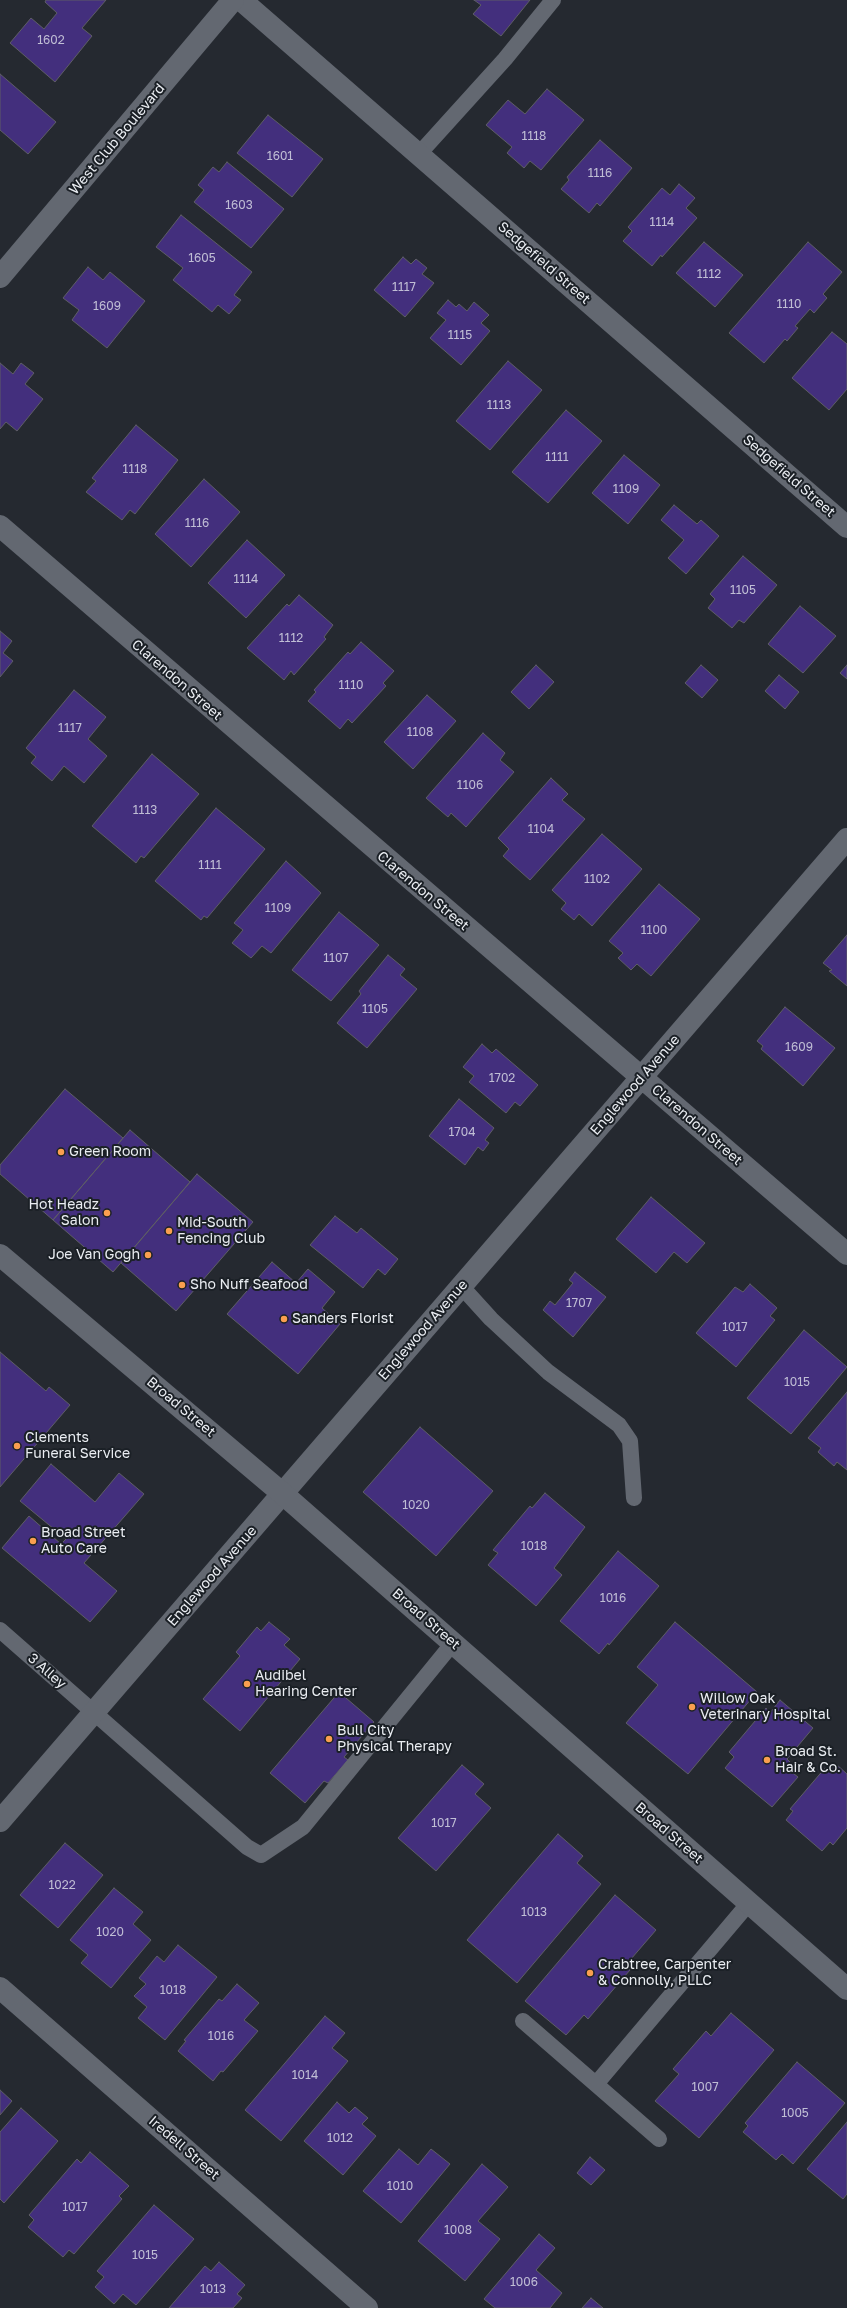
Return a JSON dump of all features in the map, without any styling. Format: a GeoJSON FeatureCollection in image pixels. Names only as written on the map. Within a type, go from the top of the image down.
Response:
{"type":"FeatureCollection","features":[{"type":"Feature","properties":{"kind":"street","name":"West Club Boulevard"},"geometry":{"type":"LineString","coordinates":[[0,277],[233,0]]}},
{"type":"Feature","properties":{"kind":"street","name":"Sedgefield Street"},"geometry":{"type":"LineString","coordinates":[[241,0],[847,527]]}},
{"type":"Feature","properties":{"kind":"street","name":"Clarendon Street"},"geometry":{"type":"LineString","coordinates":[[0,526],[847,1254]]}},
{"type":"Feature","properties":{"kind":"street","name":"Englewood Avenue"},"geometry":{"type":"LineString","coordinates":[[0,1822],[93,1712],[283,1494],[847,839]]}},
{"type":"Feature","properties":{"kind":"street","name":"Broad Street"},"geometry":{"type":"LineString","coordinates":[[0,1255],[283,1494],[847,1989]]}},
{"type":"Feature","properties":{"kind":"street","name":"Iredell Street"},"geometry":{"type":"LineString","coordinates":[[0,1988],[367,2308]]}},
{"type":"Feature","properties":{"kind":"lane"},"geometry":{"type":"LineString","coordinates":[[419,154],[504,59],[553,0]]}},
{"type":"Feature","properties":{"kind":"lane"},"geometry":{"type":"LineString","coordinates":[[461,1286],[491,1319],[548,1372],[619,1425],[630,1441],[634,1498]]}},
{"type":"Feature","properties":{"kind":"lane","name":"3 Alley"},"geometry":{"type":"LineString","coordinates":[[0,1630],[247,1848],[261,1855],[302,1827],[453,1643]]}},
{"type":"Feature","properties":{"kind":"lane"},"geometry":{"type":"LineString","coordinates":[[596,2084],[749,1903]]}},
{"type":"Feature","properties":{"kind":"lane"},"geometry":{"type":"LineString","coordinates":[[523,2021],[659,2139]]}},
{"type":"Feature","properties":{"kind":"building"},"geometry":{"type":"Polygon","coordinates":[[[46,0],[106,0],[82,28],[92,36],[55,82],[10,43],[31,18],[44,29],[57,13],[45,2],[46,0]]]}},
{"type":"Feature","properties":{"kind":"building"},"geometry":{"type":"Polygon","coordinates":[[[474,0],[530,0],[501,36],[473,14],[481,5],[474,0]]]}},
{"type":"Feature","properties":{"kind":"building"},"geometry":{"type":"Polygon","coordinates":[[[0,74],[56,122],[28,154],[0,130],[0,74]]]}},
{"type":"Feature","properties":{"kind":"building"},"geometry":{"type":"Polygon","coordinates":[[[547,89],[584,120],[541,170],[530,161],[524,168],[507,153],[512,147],[486,125],[508,100],[525,114],[547,89]]]}},
{"type":"Feature","properties":{"kind":"building"},"geometry":{"type":"Polygon","coordinates":[[[268,115],[323,159],[292,197],[237,153],[268,115]]]}},
{"type":"Feature","properties":{"kind":"building"},"geometry":{"type":"Polygon","coordinates":[[[600,140],[632,168],[600,206],[597,203],[589,213],[561,189],[569,180],[567,177],[600,140]]]}},
{"type":"Feature","properties":{"kind":"building"},"geometry":{"type":"Polygon","coordinates":[[[227,162],[284,209],[251,248],[194,202],[204,190],[198,185],[213,167],[219,172],[227,162]]]}},
{"type":"Feature","properties":{"kind":"building"},"geometry":{"type":"Polygon","coordinates":[[[679,184],[695,198],[686,208],[697,218],[652,266],[623,241],[632,231],[628,227],[662,188],[670,195],[679,184]]]}},
{"type":"Feature","properties":{"kind":"building"},"geometry":{"type":"Polygon","coordinates":[[[181,215],[252,272],[234,295],[241,300],[229,314],[218,305],[212,312],[173,280],[183,268],[156,247],[181,215]]]}},
{"type":"Feature","properties":{"kind":"building"},"geometry":{"type":"Polygon","coordinates":[[[704,242],[743,275],[715,307],[676,273],[704,242]]]}},
{"type":"Feature","properties":{"kind":"building"},"geometry":{"type":"Polygon","coordinates":[[[808,242],[842,272],[823,294],[827,298],[814,313],[810,309],[795,326],[798,328],[787,341],[785,339],[764,363],[729,333],[808,242]]]}},
{"type":"Feature","properties":{"kind":"building"},"geometry":{"type":"Polygon","coordinates":[[[403,257],[411,264],[416,259],[427,268],[422,274],[434,283],[405,317],[374,290],[403,257]]]}},
{"type":"Feature","properties":{"kind":"building"},"geometry":{"type":"Polygon","coordinates":[[[88,267],[103,280],[110,272],[145,301],[107,348],[72,320],[79,310],[63,298],[88,267]]]}},
{"type":"Feature","properties":{"kind":"building"},"geometry":{"type":"Polygon","coordinates":[[[448,300],[456,307],[459,304],[467,311],[474,302],[489,315],[481,323],[490,331],[461,365],[430,338],[446,320],[437,313],[448,300]]]}},
{"type":"Feature","properties":{"kind":"building"},"geometry":{"type":"Polygon","coordinates":[[[832,332],[847,344],[847,389],[829,410],[792,378],[832,332]]]}},
{"type":"Feature","properties":{"kind":"building"},"geometry":{"type":"Polygon","coordinates":[[[508,361],[542,390],[490,450],[456,421],[508,361]]]}},
{"type":"Feature","properties":{"kind":"building"},"geometry":{"type":"Polygon","coordinates":[[[0,363],[13,374],[21,363],[34,373],[25,384],[43,399],[17,431],[6,422],[0,429],[0,363]]]}},
{"type":"Feature","properties":{"kind":"building"},"geometry":{"type":"Polygon","coordinates":[[[566,410],[602,441],[548,503],[512,472],[566,410]]]}},
{"type":"Feature","properties":{"kind":"building"},"geometry":{"type":"Polygon","coordinates":[[[136,425],[178,460],[135,514],[130,510],[122,520],[86,492],[96,481],[92,478],[136,425]]]}},
{"type":"Feature","properties":{"kind":"building"},"geometry":{"type":"Polygon","coordinates":[[[624,455],[660,485],[628,524],[592,493],[624,455]]]}},
{"type":"Feature","properties":{"kind":"building"},"geometry":{"type":"Polygon","coordinates":[[[204,479],[240,512],[191,567],[155,534],[204,479]]]}},
{"type":"Feature","properties":{"kind":"building"},"geometry":{"type":"Polygon","coordinates":[[[674,505],[697,524],[701,520],[719,536],[686,574],[668,558],[684,540],[661,520],[674,505]]]}},
{"type":"Feature","properties":{"kind":"building"},"geometry":{"type":"Polygon","coordinates":[[[247,540],[285,575],[246,618],[208,583],[247,540]]]}},
{"type":"Feature","properties":{"kind":"building"},"geometry":{"type":"Polygon","coordinates":[[[743,556],[777,585],[744,623],[739,620],[732,628],[708,608],[715,599],[710,594],[743,556]]]}},
{"type":"Feature","properties":{"kind":"building"},"geometry":{"type":"Polygon","coordinates":[[[299,595],[333,625],[324,637],[326,639],[294,675],[291,671],[284,680],[247,648],[287,604],[289,606],[299,595]]]}},
{"type":"Feature","properties":{"kind":"building"},"geometry":{"type":"Polygon","coordinates":[[[800,606],[836,636],[803,673],[768,644],[800,606]]]}},
{"type":"Feature","properties":{"kind":"building"},"geometry":{"type":"Polygon","coordinates":[[[0,631],[12,641],[3,653],[13,661],[0,677],[0,631]]]}},
{"type":"Feature","properties":{"kind":"building"},"geometry":{"type":"Polygon","coordinates":[[[361,642],[394,671],[383,683],[386,686],[352,723],[348,719],[340,729],[308,701],[316,692],[314,690],[348,652],[350,654],[361,642]]]}},
{"type":"Feature","properties":{"kind":"building"},"geometry":{"type":"Polygon","coordinates":[[[536,665],[554,682],[529,709],[511,692],[536,665]]]}},
{"type":"Feature","properties":{"kind":"building"},"geometry":{"type":"Polygon","coordinates":[[[701,665],[718,680],[702,698],[685,683],[701,665]]]}},
{"type":"Feature","properties":{"kind":"building"},"geometry":{"type":"Polygon","coordinates":[[[847,665],[847,679],[840,673],[847,665]]]}},
{"type":"Feature","properties":{"kind":"building"},"geometry":{"type":"Polygon","coordinates":[[[779,675],[799,692],[785,709],[765,691],[779,675]]]}},
{"type":"Feature","properties":{"kind":"building"},"geometry":{"type":"Polygon","coordinates":[[[74,690],[106,717],[88,739],[107,756],[84,783],[64,766],[52,781],[31,763],[36,757],[26,748],[74,690]]]}},
{"type":"Feature","properties":{"kind":"building"},"geometry":{"type":"Polygon","coordinates":[[[427,695],[456,721],[413,769],[384,742],[427,695]]]}},
{"type":"Feature","properties":{"kind":"building"},"geometry":{"type":"Polygon","coordinates":[[[483,733],[505,753],[500,760],[514,772],[466,827],[451,813],[448,817],[426,798],[483,733]]]}},
{"type":"Feature","properties":{"kind":"building"},"geometry":{"type":"Polygon","coordinates":[[[152,754],[199,794],[144,858],[141,856],[136,863],[92,826],[152,754]]]}},
{"type":"Feature","properties":{"kind":"building"},"geometry":{"type":"Polygon","coordinates":[[[551,778],[568,794],[562,800],[585,819],[530,880],[503,856],[509,849],[498,838],[551,778]]]}},
{"type":"Feature","properties":{"kind":"building"},"geometry":{"type":"Polygon","coordinates":[[[216,808],[265,849],[207,918],[204,916],[201,920],[155,881],[216,808]]]}},
{"type":"Feature","properties":{"kind":"building"},"geometry":{"type":"Polygon","coordinates":[[[602,834],[642,869],[592,926],[579,914],[574,920],[561,909],[566,903],[552,890],[602,834]]]}},
{"type":"Feature","properties":{"kind":"building"},"geometry":{"type":"Polygon","coordinates":[[[286,861],[321,893],[271,953],[262,946],[251,958],[232,943],[243,930],[234,923],[286,861]]]}},
{"type":"Feature","properties":{"kind":"building"},"geometry":{"type":"Polygon","coordinates":[[[659,884],[700,919],[651,976],[637,964],[631,970],[618,958],[623,953],[609,941],[659,884]]]}},
{"type":"Feature","properties":{"kind":"building"},"geometry":{"type":"Polygon","coordinates":[[[339,912],[379,945],[331,1001],[292,970],[339,912]]]}},
{"type":"Feature","properties":{"kind":"building"},"geometry":{"type":"Polygon","coordinates":[[[847,935],[847,986],[829,971],[832,970],[823,963],[847,935]]]}},
{"type":"Feature","properties":{"kind":"building"},"geometry":{"type":"Polygon","coordinates":[[[388,955],[405,969],[400,975],[417,989],[367,1048],[337,1023],[361,994],[359,991],[388,955]]]}},
{"type":"Feature","properties":{"kind":"building"},"geometry":{"type":"Polygon","coordinates":[[[785,1007],[835,1048],[803,1086],[761,1049],[763,1046],[757,1041],[785,1007]]]}},
{"type":"Feature","properties":{"kind":"building"},"geometry":{"type":"Polygon","coordinates":[[[482,1044],[492,1053],[496,1049],[538,1085],[520,1106],[515,1102],[506,1113],[469,1082],[474,1076],[463,1067],[482,1044]]]}},
{"type":"Feature","properties":{"kind":"building","name":"Green Room"},"geometry":{"type":"Polygon","coordinates":[[[65,1089],[123,1138],[53,1220],[0,1174],[0,1165],[65,1089]]]}},
{"type":"Feature","properties":{"kind":"building"},"geometry":{"type":"Polygon","coordinates":[[[459,1099],[494,1128],[485,1140],[489,1143],[483,1151],[478,1147],[465,1165],[429,1136],[459,1099]]]}},
{"type":"Feature","properties":{"kind":"building"},"geometry":{"type":"Polygon","coordinates":[[[130,1130],[190,1182],[113,1272],[53,1220],[130,1130]]]}},
{"type":"Feature","properties":{"kind":"building"},"geometry":{"type":"Polygon","coordinates":[[[197,1174],[253,1222],[176,1311],[121,1263],[197,1174]]]}},
{"type":"Feature","properties":{"kind":"building"},"geometry":{"type":"Polygon","coordinates":[[[651,1197],[705,1243],[687,1263],[674,1252],[656,1273],[616,1239],[651,1197]]]}},
{"type":"Feature","properties":{"kind":"building"},"geometry":{"type":"Polygon","coordinates":[[[335,1216],[357,1233],[361,1228],[398,1259],[385,1275],[378,1269],[363,1288],[310,1245],[335,1216]]]}},
{"type":"Feature","properties":{"kind":"building","name":"Sanders Florist"},"geometry":{"type":"Polygon","coordinates":[[[272,1262],[296,1283],[308,1269],[335,1292],[322,1308],[340,1324],[298,1374],[227,1314],[272,1262]]]}},
{"type":"Feature","properties":{"kind":"building"},"geometry":{"type":"Polygon","coordinates":[[[575,1272],[606,1297],[573,1337],[543,1310],[550,1301],[555,1305],[573,1283],[569,1280],[575,1272]]]}},
{"type":"Feature","properties":{"kind":"building"},"geometry":{"type":"Polygon","coordinates":[[[750,1284],[777,1308],[770,1316],[775,1320],[736,1367],[696,1333],[735,1287],[743,1292],[750,1284]]]}},
{"type":"Feature","properties":{"kind":"building"},"geometry":{"type":"Polygon","coordinates":[[[804,1330],[847,1367],[791,1434],[747,1398],[804,1330]]]}},
{"type":"Feature","properties":{"kind":"building","name":"Clements Funeral Service"},"geometry":{"type":"Polygon","coordinates":[[[0,1352],[46,1391],[49,1387],[70,1405],[0,1487],[0,1352]]]}},
{"type":"Feature","properties":{"kind":"building"},"geometry":{"type":"Polygon","coordinates":[[[847,1392],[847,1470],[837,1462],[834,1466],[818,1452],[821,1448],[808,1438],[847,1392]]]}},
{"type":"Feature","properties":{"kind":"building"},"geometry":{"type":"Polygon","coordinates":[[[420,1427],[493,1491],[436,1556],[363,1492],[420,1427]]]}},
{"type":"Feature","properties":{"kind":"building","name":"Broad Street Auto Care"},"geometry":{"type":"Polygon","coordinates":[[[51,1464],[95,1502],[119,1473],[144,1494],[84,1563],[117,1591],[90,1622],[2,1548],[29,1516],[61,1544],[66,1539],[20,1501],[51,1464]]]}},
{"type":"Feature","properties":{"kind":"building"},"geometry":{"type":"Polygon","coordinates":[[[545,1493],[585,1527],[554,1568],[562,1575],[536,1606],[488,1565],[498,1553],[493,1550],[530,1506],[532,1508],[545,1493]]]}},
{"type":"Feature","properties":{"kind":"building"},"geometry":{"type":"Polygon","coordinates":[[[618,1551],[659,1586],[609,1645],[608,1643],[599,1654],[560,1621],[618,1551]]]}},
{"type":"Feature","properties":{"kind":"building","name":"Audibel Hearing Center"},"geometry":{"type":"Polygon","coordinates":[[[269,1622],[290,1639],[284,1645],[300,1659],[240,1731],[203,1699],[240,1656],[236,1652],[257,1627],[261,1631],[269,1622]]]}},
{"type":"Feature","properties":{"kind":"building","name":"Willow Oak Veterinary Hospital"},"geometry":{"type":"Polygon","coordinates":[[[675,1622],[757,1692],[688,1774],[626,1723],[658,1685],[637,1667],[675,1622]]]}},
{"type":"Feature","properties":{"kind":"building","name":"Bull City Physical Therapy"},"geometry":{"type":"Polygon","coordinates":[[[339,1692],[374,1722],[344,1757],[348,1760],[328,1783],[324,1781],[305,1803],[270,1773],[339,1692]]]}},
{"type":"Feature","properties":{"kind":"building"},"geometry":{"type":"Polygon","coordinates":[[[780,1700],[813,1728],[787,1759],[790,1762],[785,1767],[798,1777],[772,1807],[725,1768],[734,1757],[729,1752],[766,1708],[770,1713],[780,1700]]]}},
{"type":"Feature","properties":{"kind":"building"},"geometry":{"type":"Polygon","coordinates":[[[836,1764],[847,1774],[847,1828],[833,1845],[830,1842],[822,1851],[786,1820],[793,1811],[790,1809],[825,1768],[830,1771],[836,1764]]]}},
{"type":"Feature","properties":{"kind":"building"},"geometry":{"type":"Polygon","coordinates":[[[462,1765],[484,1784],[475,1794],[491,1808],[436,1871],[398,1838],[462,1765]]]}},
{"type":"Feature","properties":{"kind":"building"},"geometry":{"type":"Polygon","coordinates":[[[558,1834],[583,1856],[577,1863],[601,1884],[517,1983],[467,1940],[558,1834]]]}},
{"type":"Feature","properties":{"kind":"building"},"geometry":{"type":"Polygon","coordinates":[[[65,1843],[103,1875],[58,1928],[20,1895],[65,1843]]]}},
{"type":"Feature","properties":{"kind":"building"},"geometry":{"type":"Polygon","coordinates":[[[114,1888],[143,1912],[133,1924],[151,1940],[111,1988],[81,1963],[88,1955],[70,1940],[114,1888]]]}},
{"type":"Feature","properties":{"kind":"building"},"geometry":{"type":"Polygon","coordinates":[[[615,1895],[656,1930],[625,1966],[630,1970],[588,2019],[584,2015],[566,2035],[525,2001],[615,1895]]]}},
{"type":"Feature","properties":{"kind":"building"},"geometry":{"type":"Polygon","coordinates":[[[178,1945],[217,1977],[165,2040],[138,2018],[147,2007],[134,1996],[146,1984],[139,1978],[157,1956],[164,1962],[178,1945]]]}},
{"type":"Feature","properties":{"kind":"building"},"geometry":{"type":"Polygon","coordinates":[[[237,1984],[259,2003],[244,2020],[258,2031],[223,2072],[221,2071],[213,2081],[178,2051],[186,2041],[184,2040],[219,1999],[222,2001],[237,1984]]]}},
{"type":"Feature","properties":{"kind":"building"},"geometry":{"type":"Polygon","coordinates":[[[731,2013],[774,2050],[699,2138],[655,2101],[679,2074],[673,2069],[706,2031],[711,2036],[731,2013]]]}},
{"type":"Feature","properties":{"kind":"building"},"geometry":{"type":"Polygon","coordinates":[[[325,2016],[345,2033],[332,2048],[348,2061],[281,2141],[245,2110],[325,2016]]]}},
{"type":"Feature","properties":{"kind":"building"},"geometry":{"type":"Polygon","coordinates":[[[797,2062],[845,2103],[793,2164],[782,2154],[776,2160],[743,2132],[748,2126],[745,2123],[797,2062]]]}},
{"type":"Feature","properties":{"kind":"building"},"geometry":{"type":"Polygon","coordinates":[[[0,2090],[12,2101],[0,2115],[0,2090]]]}},
{"type":"Feature","properties":{"kind":"building"},"geometry":{"type":"Polygon","coordinates":[[[337,2102],[349,2113],[355,2107],[368,2118],[362,2124],[376,2136],[343,2175],[304,2141],[337,2102]]]}},
{"type":"Feature","properties":{"kind":"building"},"geometry":{"type":"Polygon","coordinates":[[[21,2108],[58,2141],[4,2203],[0,2199],[0,2132],[21,2108]]]}},
{"type":"Feature","properties":{"kind":"building"},"geometry":{"type":"Polygon","coordinates":[[[847,2122],[847,2194],[843,2199],[807,2169],[847,2122]]]}},
{"type":"Feature","properties":{"kind":"building"},"geometry":{"type":"Polygon","coordinates":[[[399,2149],[418,2165],[431,2149],[450,2164],[401,2223],[363,2191],[399,2149]]]}},
{"type":"Feature","properties":{"kind":"building"},"geometry":{"type":"Polygon","coordinates":[[[90,2152],[129,2186],[119,2196],[122,2199],[74,2254],[69,2250],[63,2257],[28,2227],[34,2220],[29,2215],[77,2159],[81,2163],[90,2152]]]}},
{"type":"Feature","properties":{"kind":"building"},"geometry":{"type":"Polygon","coordinates":[[[590,2157],[605,2170],[591,2185],[577,2173],[590,2157]]]}},
{"type":"Feature","properties":{"kind":"building"},"geometry":{"type":"Polygon","coordinates":[[[482,2164],[508,2187],[478,2221],[500,2239],[465,2281],[418,2241],[482,2164]]]}},
{"type":"Feature","properties":{"kind":"building"},"geometry":{"type":"Polygon","coordinates":[[[154,2205],[194,2239],[136,2305],[123,2294],[114,2304],[95,2287],[104,2277],[97,2271],[154,2205]]]}},
{"type":"Feature","properties":{"kind":"building"},"geometry":{"type":"Polygon","coordinates":[[[539,2234],[555,2248],[536,2270],[562,2293],[550,2308],[495,2308],[484,2299],[539,2234]]]}},
{"type":"Feature","properties":{"kind":"building"},"geometry":{"type":"Polygon","coordinates":[[[219,2262],[245,2285],[237,2294],[242,2298],[233,2308],[169,2308],[205,2266],[211,2271],[219,2262]]]}},
{"type":"Feature","properties":{"kind":"building"},"geometry":{"type":"Polygon","coordinates":[[[591,2298],[603,2308],[582,2308],[591,2298]]]}},
{"type":"Feature","properties":{"kind":"place","name":"Green Room"},"geometry":{"type":"Point","coordinates":[61,1152]}},
{"type":"Feature","properties":{"kind":"place","name":"Hot Headz Salon"},"geometry":{"type":"Point","coordinates":[107,1213]}},
{"type":"Feature","properties":{"kind":"place","name":"Mid-South Fencing Club"},"geometry":{"type":"Point","coordinates":[169,1231]}},
{"type":"Feature","properties":{"kind":"place","name":"Joe Van Gogh"},"geometry":{"type":"Point","coordinates":[148,1255]}},
{"type":"Feature","properties":{"kind":"place","name":"Sho Nuff Seafood"},"geometry":{"type":"Point","coordinates":[182,1285]}},
{"type":"Feature","properties":{"kind":"place","name":"Sanders Florist"},"geometry":{"type":"Point","coordinates":[284,1319]}},
{"type":"Feature","properties":{"kind":"place","name":"Clements Funeral Service"},"geometry":{"type":"Point","coordinates":[17,1446]}},
{"type":"Feature","properties":{"kind":"place","name":"Broad Street Auto Care"},"geometry":{"type":"Point","coordinates":[33,1541]}},
{"type":"Feature","properties":{"kind":"place","name":"Audibel Hearing Center"},"geometry":{"type":"Point","coordinates":[247,1684]}},
{"type":"Feature","properties":{"kind":"place","name":"Willow Oak Veterinary Hospital"},"geometry":{"type":"Point","coordinates":[692,1707]}},
{"type":"Feature","properties":{"kind":"place","name":"Bull City Physical Therapy"},"geometry":{"type":"Point","coordinates":[329,1739]}},
{"type":"Feature","properties":{"kind":"place","name":"Broad St. Hair & Co."},"geometry":{"type":"Point","coordinates":[767,1760]}},
{"type":"Feature","properties":{"kind":"place","name":"Crabtree, Carpenter & Connolly, PLLC"},"geometry":{"type":"Point","coordinates":[590,1973]}}]}
